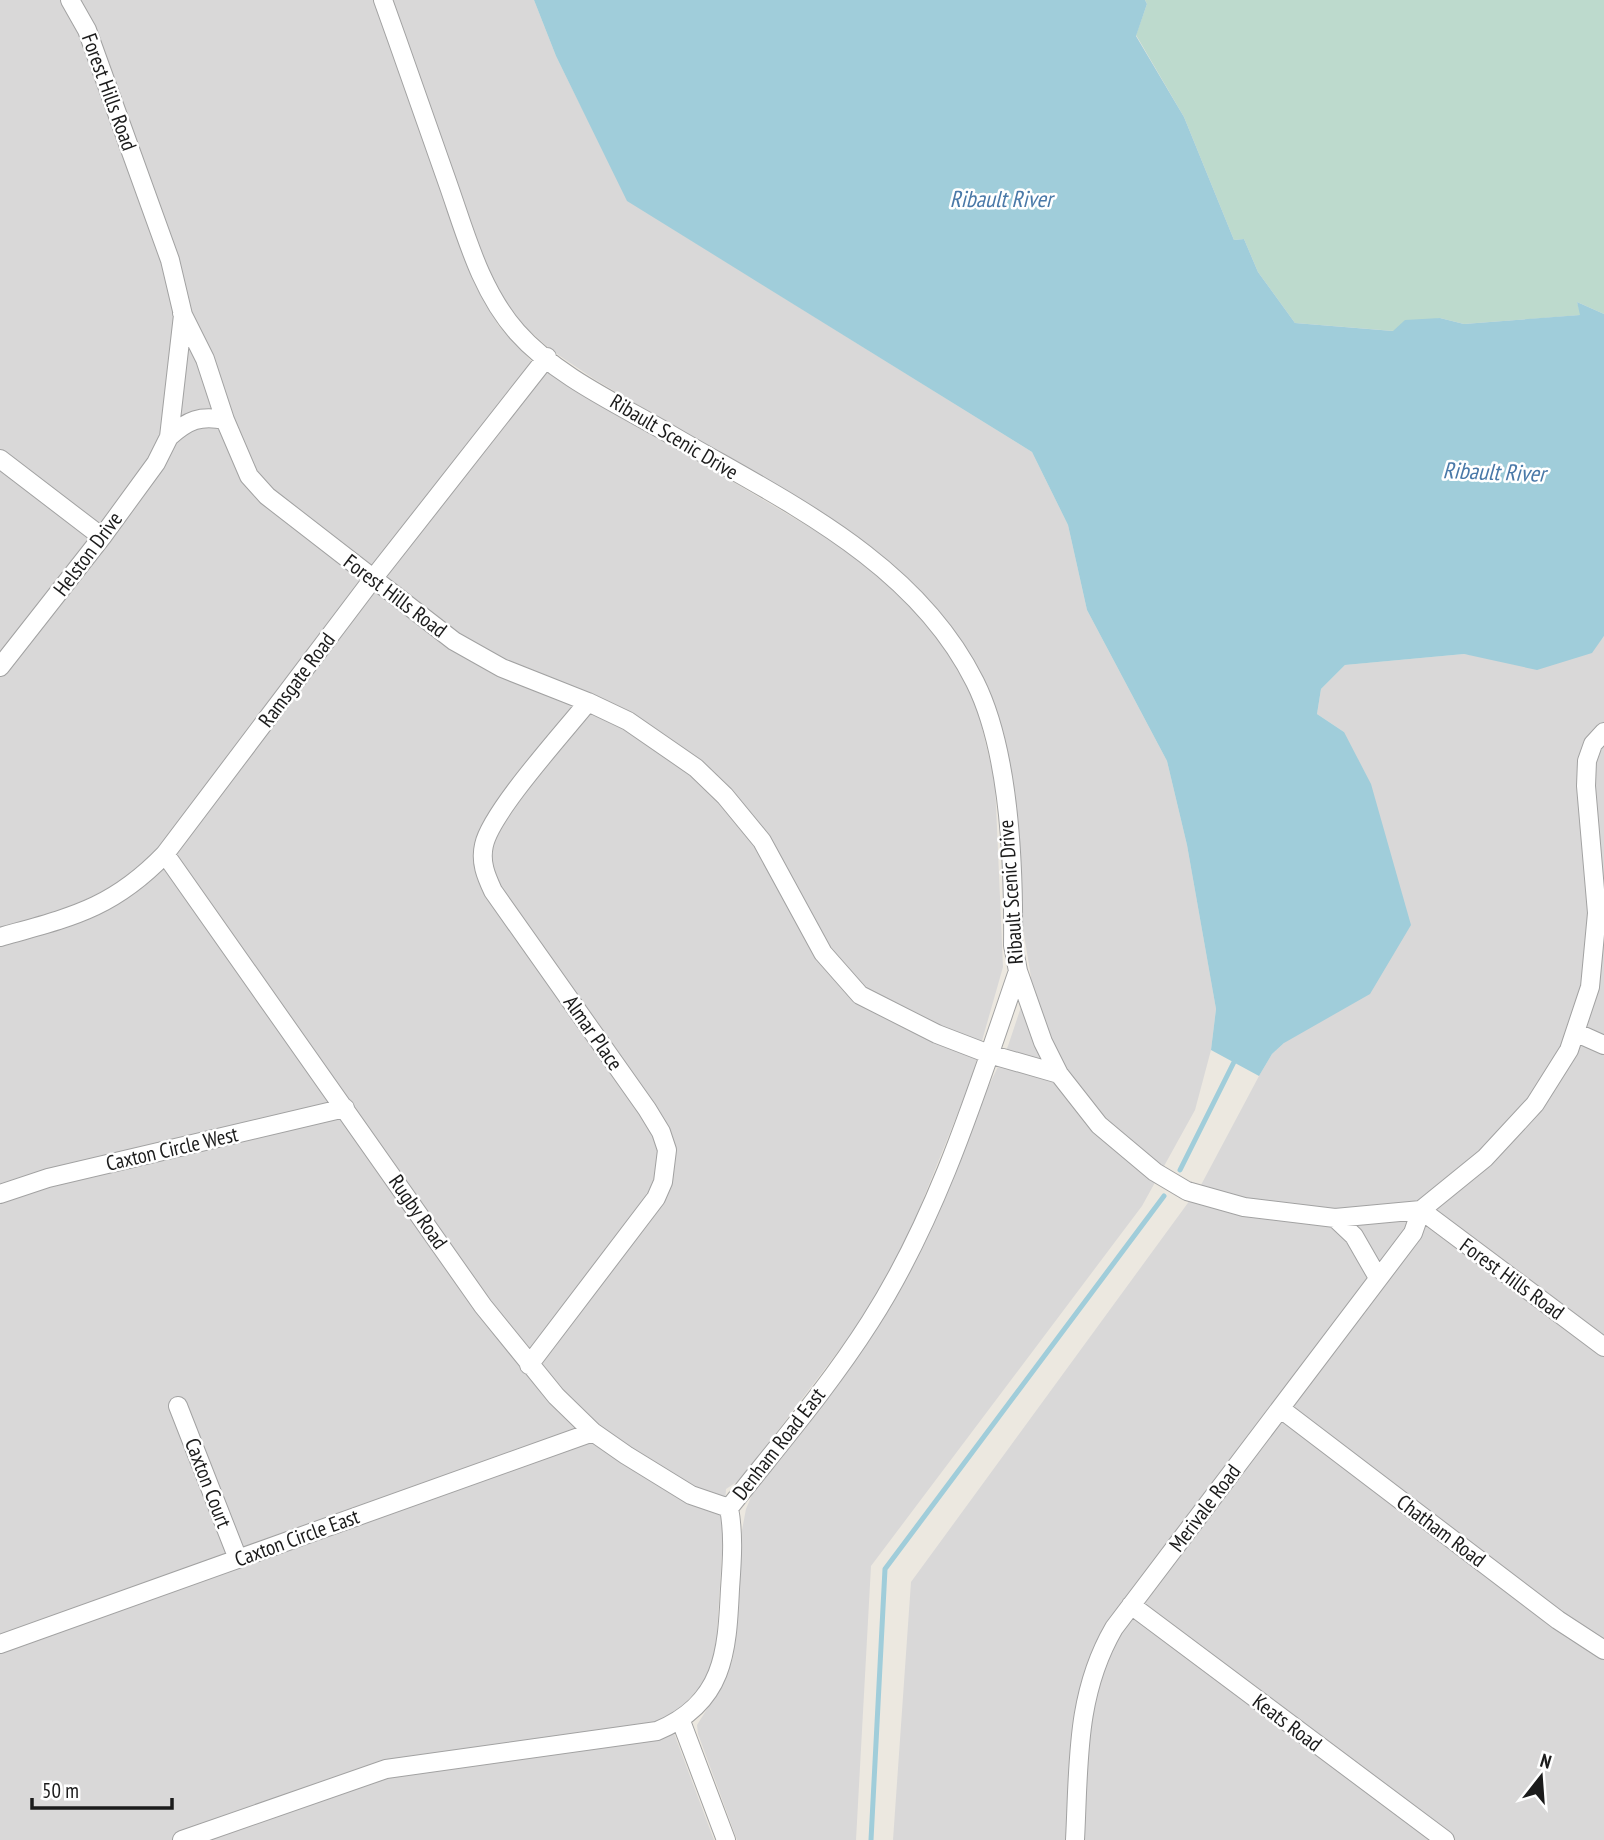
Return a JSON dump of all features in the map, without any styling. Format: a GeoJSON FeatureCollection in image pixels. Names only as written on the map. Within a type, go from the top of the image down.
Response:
{"type":"FeatureCollection","features":[{"type":"Feature","properties":{"kind":"street","name":"Forest Hills Road"},"geometry":{"type":"LineString","coordinates":[[70,0],[87,30],[165,248],[182,313],[205,359],[225,420],[249,476],[267,496],[372,580],[463,646],[502,668],[588,702],[628,722],[668,747],[725,796],[762,841],[823,953],[860,995],[937,1034],[989,1054]]}},
{"type":"Feature","properties":{"kind":"street","name":"Ribault Scenic Drive"},"geometry":{"type":"LineString","coordinates":[[383,0],[486,285],[500,312],[519,334],[547,358],[585,384],[842,537],[876,562],[932,616],[976,683],[998,748],[1004,783],[1013,945],[1018,971],[989,1054]]}},
{"type":"Feature","properties":{"kind":"street","name":"Forest Hills Road"},"geometry":{"type":"LineString","coordinates":[[169,437],[182,313]]}},
{"type":"Feature","properties":{"kind":"street","name":"Ramsgate Road"},"geometry":{"type":"LineString","coordinates":[[0,937],[82,914],[114,899],[140,880],[165,854],[372,580],[547,358]]}},
{"type":"Feature","properties":{"kind":"street"},"geometry":{"type":"LineString","coordinates":[[169,437],[184,423],[204,416],[225,420]]}},
{"type":"Feature","properties":{"kind":"street","name":"Helston Drive"},"geometry":{"type":"LineString","coordinates":[[0,667],[102,537],[156,463],[169,437]]}},
{"type":"Feature","properties":{"kind":"street"},"geometry":{"type":"LineString","coordinates":[[0,459],[102,537]]}},
{"type":"Feature","properties":{"kind":"street","name":"Almar Place"},"geometry":{"type":"LineString","coordinates":[[529,1365],[656,1198],[667,1165],[661,1132],[493,891],[485,873],[484,843],[497,817],[588,702]]}},
{"type":"Feature","properties":{"kind":"street"},"geometry":{"type":"LineString","coordinates":[[1018,971],[1043,1042],[1059,1074],[1099,1125],[1155,1172],[1187,1191],[1244,1207],[1335,1218],[1421,1210],[1504,1140],[1549,1084],[1577,1033],[1590,987],[1597,913],[1586,786],[1587,761],[1593,744],[1604,732]]}},
{"type":"Feature","properties":{"kind":"street","name":"Rugby Road"},"geometry":{"type":"LineString","coordinates":[[165,854],[483,1306],[529,1365],[593,1432],[691,1494],[729,1508]]}},
{"type":"Feature","properties":{"kind":"street"},"geometry":{"type":"LineString","coordinates":[[1577,1033],[1604,1045]]}},
{"type":"Feature","properties":{"kind":"street"},"geometry":{"type":"LineString","coordinates":[[989,1054],[1059,1074]]}},
{"type":"Feature","properties":{"kind":"street","name":"Denham Road East"},"geometry":{"type":"LineString","coordinates":[[182,1840],[386,1769],[657,1731],[681,1721],[714,1684],[723,1663],[728,1637],[733,1531],[729,1508],[838,1369],[896,1278],[944,1170],[989,1054]]}},
{"type":"Feature","properties":{"kind":"street","name":"Caxton Circle West"},"geometry":{"type":"LineString","coordinates":[[0,1194],[48,1178],[345,1108]]}},
{"type":"Feature","properties":{"kind":"street","name":"Forest Hills Road"},"geometry":{"type":"LineString","coordinates":[[1421,1210],[1604,1347]]}},
{"type":"Feature","properties":{"kind":"street","name":"Merivale Road"},"geometry":{"type":"LineString","coordinates":[[1075,1840],[1082,1718],[1087,1686],[1097,1656],[1131,1605],[1281,1409],[1377,1276],[1413,1233],[1421,1210]]}},
{"type":"Feature","properties":{"kind":"street"},"geometry":{"type":"LineString","coordinates":[[1335,1218],[1357,1241],[1377,1276]]}},
{"type":"Feature","properties":{"kind":"street","name":"Caxton Court"},"geometry":{"type":"LineString","coordinates":[[178,1406],[238,1559]]}},
{"type":"Feature","properties":{"kind":"street","name":"Chatham Road"},"geometry":{"type":"LineString","coordinates":[[1281,1409],[1558,1620],[1604,1650]]}},
{"type":"Feature","properties":{"kind":"street","name":"Caxton Circle East"},"geometry":{"type":"LineString","coordinates":[[0,1644],[593,1432]]}},
{"type":"Feature","properties":{"kind":"street","name":"Keats Road"},"geometry":{"type":"LineString","coordinates":[[1131,1605],[1445,1840]]}},
{"type":"Feature","properties":{"kind":"street"},"geometry":{"type":"LineString","coordinates":[[681,1721],[726,1840]]}},
{"type":"Feature","properties":{"kind":"shaded area"},"geometry":{"type":"Polygon","coordinates":[[[0,0],[373,0],[465,256],[498,325],[533,363],[831,540],[875,572],[913,609],[950,654],[976,703],[995,782],[1003,967],[970,1083],[903,1249],[859,1324],[741,1479],[726,1489],[716,1650],[706,1680],[683,1706],[668,1717],[714,1840],[0,1840],[0,0]]]}},
{"type":"Feature","properties":{"kind":"shaded area"},"geometry":{"type":"Polygon","coordinates":[[[391,0],[534,0],[556,56],[628,201],[1032,452],[1068,525],[1087,610],[1167,761],[1187,845],[1216,1009],[1211,1050],[1195,1110],[1142,1206],[871,1566],[856,1840],[737,1840],[697,1725],[725,1680],[733,1658],[742,1530],[746,1509],[756,1485],[860,1351],[1008,1046],[1031,977],[1021,917],[1013,779],[1004,734],[976,663],[931,602],[895,567],[814,509],[594,379],[551,350],[522,324],[503,300],[485,263],[391,0]]]}},
{"type":"Feature","properties":{"kind":"shaded area"},"geometry":{"type":"Polygon","coordinates":[[[1604,636],[1604,1840],[893,1840],[911,1582],[1201,1185],[1259,1076],[1272,1054],[1284,1043],[1344,732],[1317,714],[1321,689],[1345,665],[1464,654],[1488,658],[1591,653],[1604,636]]]}},
{"type":"Feature","properties":{"kind":"green space"},"geometry":{"type":"Polygon","coordinates":[[[1145,0],[1604,0],[1604,314],[1577,302],[1581,315],[1464,324],[1440,318],[1394,331],[1295,323],[1258,272],[1244,239],[1234,240],[1184,117],[1136,35],[1147,4],[1145,0]]]}},
{"type":"Feature","properties":{"kind":"water","name":"Ribault River"},"geometry":{"type":"Polygon","coordinates":[[[534,0],[1145,0],[1147,4],[1136,36],[1184,117],[1234,240],[1244,239],[1258,272],[1295,323],[1393,331],[1405,320],[1440,318],[1464,324],[1580,315],[1577,302],[1604,314],[1604,636],[1592,653],[1537,670],[1464,654],[1345,665],[1321,689],[1317,714],[1344,732],[1371,784],[1411,925],[1370,994],[1284,1043],[1272,1054],[1259,1076],[1211,1050],[1216,1009],[1187,845],[1167,761],[1087,610],[1068,525],[1032,452],[627,201],[556,56],[534,0]]]}},
{"type":"Feature","properties":{"kind":"waterway"},"geometry":{"type":"LineString","coordinates":[[1180,1170],[1234,1062]]}},
{"type":"Feature","properties":{"kind":"waterway"},"geometry":{"type":"LineString","coordinates":[[871,1840],[885,1569],[1164,1196]]}}]}
